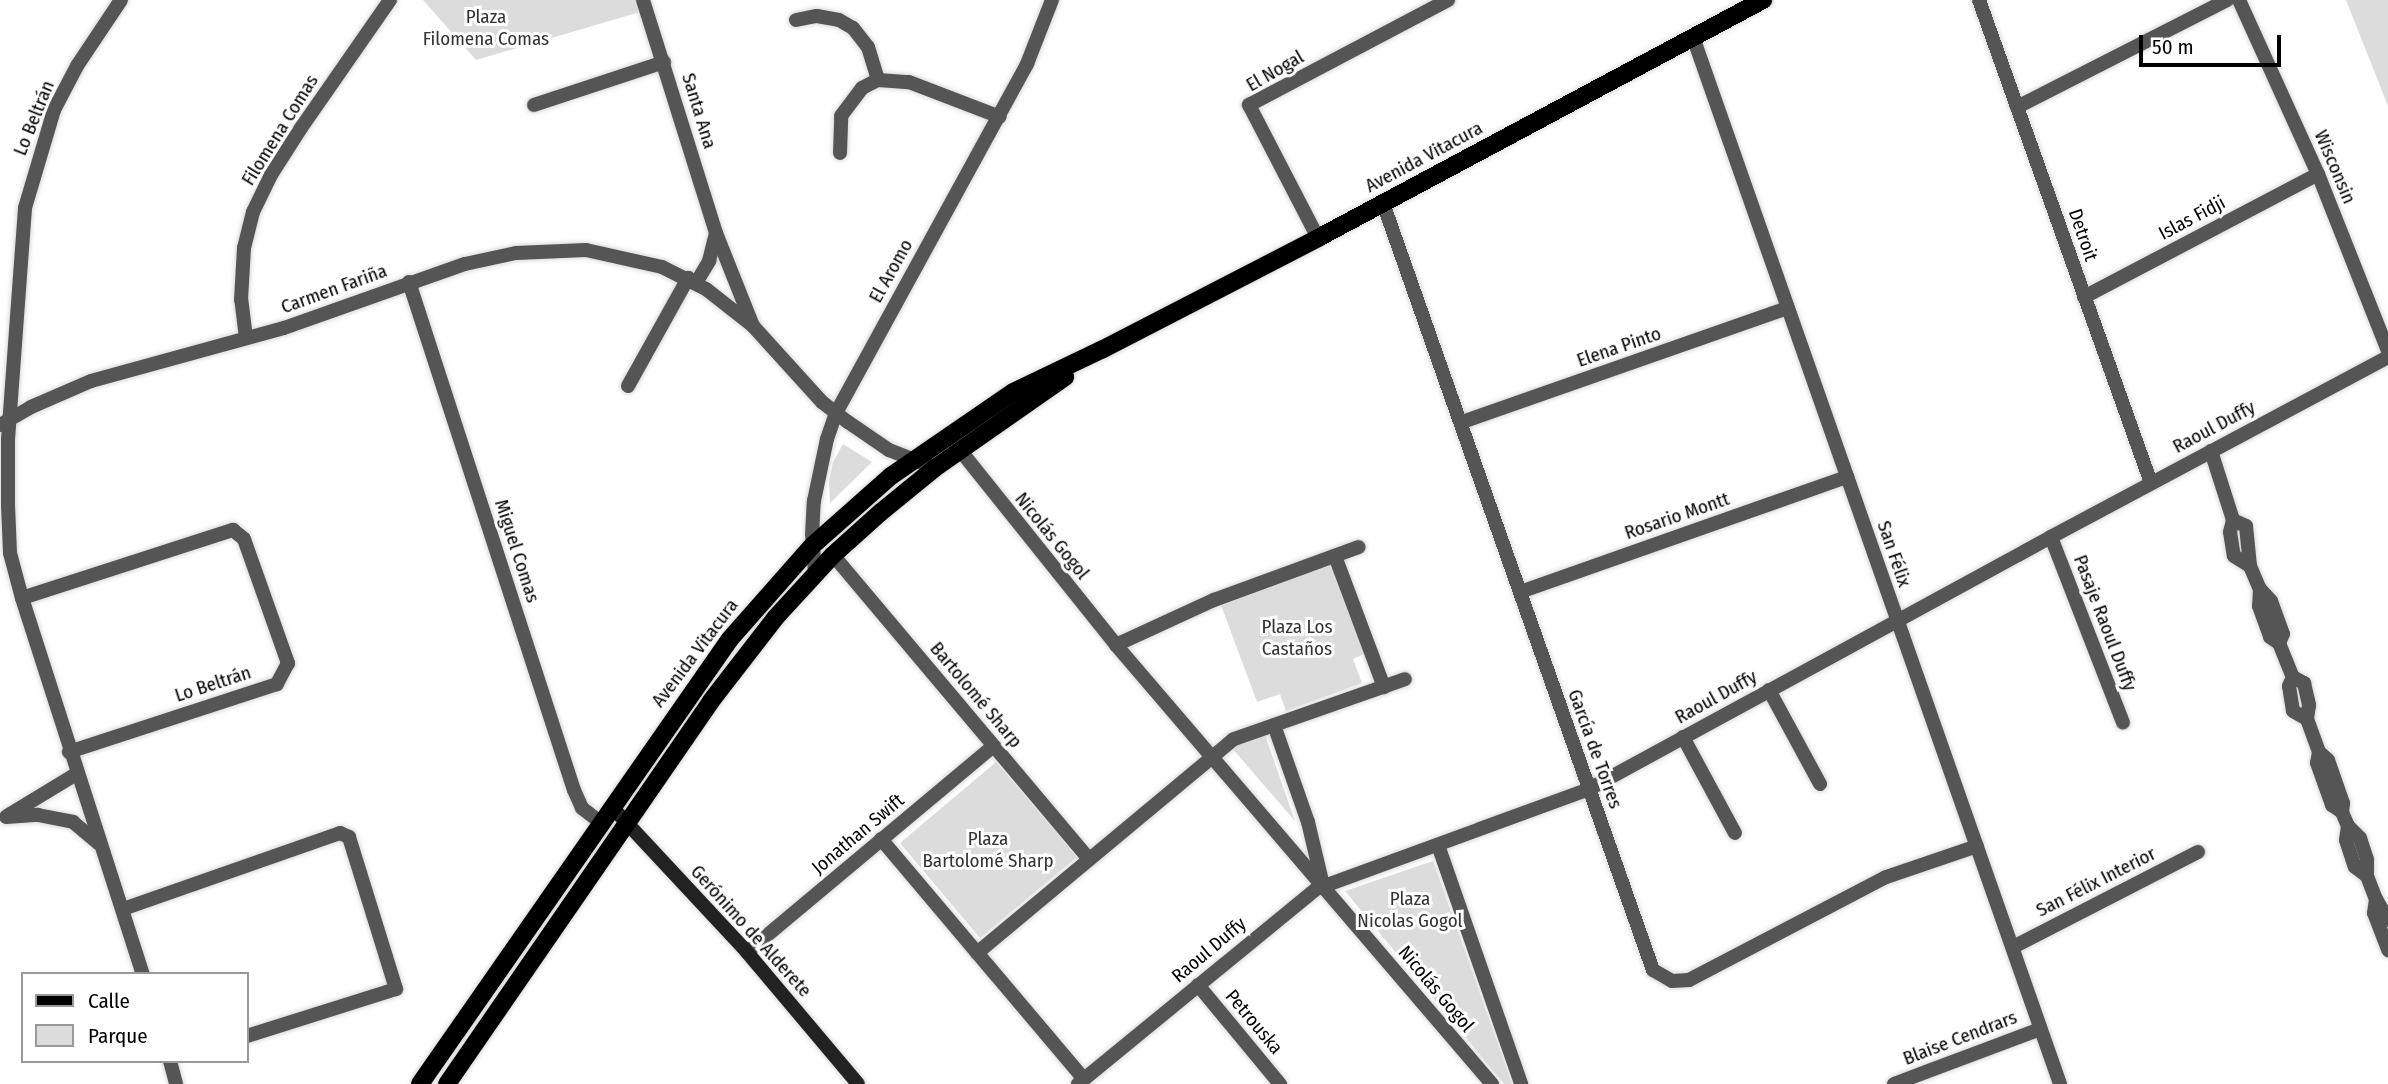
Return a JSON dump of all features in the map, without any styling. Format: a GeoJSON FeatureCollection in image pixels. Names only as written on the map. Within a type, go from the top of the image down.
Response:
{"type":"FeatureCollection","features":[{"type":"Feature","properties":{"kind":"main road","name":"Avenida Vitacura"},"geometry":{"type":"LineString","coordinates":[[420,1084],[730,639],[813,545],[911,460],[1013,392],[1103,349],[1318,238],[1693,37],[1742,5],[1763,0]]}},
{"type":"Feature","properties":{"kind":"main road","name":"Avenida Vitacura"},"geometry":{"type":"LineString","coordinates":[[447,1084],[749,651],[815,574],[833,555],[935,468],[1103,349]]}},
{"type":"Feature","properties":{"kind":"main road","name":"Gerónimo de Alderete"},"geometry":{"type":"LineString","coordinates":[[612,807],[747,952],[858,1084]]}},
{"type":"Feature","properties":{"kind":"street","name":"Lo Beltrán"},"geometry":{"type":"LineString","coordinates":[[121,0],[54,110],[38,155],[25,208],[5,422],[8,440],[10,553],[69,752],[142,972]]}},
{"type":"Feature","properties":{"kind":"street","name":"Filomena Comas"},"geometry":{"type":"LineString","coordinates":[[246,338],[241,300],[244,248],[253,212],[271,175],[301,128],[390,0]]}},
{"type":"Feature","properties":{"kind":"street","name":"Santa Ana"},"geometry":{"type":"LineString","coordinates":[[643,0],[716,233],[753,326]]}},
{"type":"Feature","properties":{"kind":"street","name":"El Aromo"},"geometry":{"type":"LineString","coordinates":[[815,574],[812,521],[818,475],[836,413],[1000,117],[1027,64],[1052,0]]}},
{"type":"Feature","properties":{"kind":"street","name":"El Nogal"},"geometry":{"type":"LineString","coordinates":[[1318,238],[1249,105],[1448,0]]}},
{"type":"Feature","properties":{"kind":"street","name":"Detroit"},"geometry":{"type":"LineString","coordinates":[[1979,0],[2151,483]]}},
{"type":"Feature","properties":{"kind":"street"},"geometry":{"type":"LineString","coordinates":[[2017,107],[2227,0]]}},
{"type":"Feature","properties":{"kind":"street","name":"Wisconsin"},"geometry":{"type":"LineString","coordinates":[[2239,0],[2318,174],[2388,351]]}},
{"type":"Feature","properties":{"kind":"street"},"geometry":{"type":"LineString","coordinates":[[796,20],[817,16],[839,20],[853,28],[868,47],[878,80]]}},
{"type":"Feature","properties":{"kind":"street","name":"San Félix"},"geometry":{"type":"LineString","coordinates":[[1693,37],[2060,1084]]}},
{"type":"Feature","properties":{"kind":"street"},"geometry":{"type":"LineString","coordinates":[[534,105],[664,62]]}},
{"type":"Feature","properties":{"kind":"street"},"geometry":{"type":"LineString","coordinates":[[840,153],[841,116],[862,88],[878,80],[909,82],[1000,117]]}},
{"type":"Feature","properties":{"kind":"street","name":"Islas Fidji"},"geometry":{"type":"LineString","coordinates":[[2084,297],[2318,174]]}},
{"type":"Feature","properties":{"kind":"street","name":"García de Torres"},"geometry":{"type":"LineString","coordinates":[[1383,203],[1462,422],[1650,965],[1658,974],[1672,981],[1689,980],[1886,877],[1977,846]]}},
{"type":"Feature","properties":{"kind":"street"},"geometry":{"type":"LineString","coordinates":[[628,386],[692,281],[709,261],[716,233]]}},
{"type":"Feature","properties":{"kind":"street","name":"Carmen Fariña"},"geometry":{"type":"LineString","coordinates":[[5,422],[91,381],[246,338],[409,282],[490,257],[564,249],[635,259],[692,281],[753,326],[836,413],[874,441],[911,460],[935,468]]}},
{"type":"Feature","properties":{"kind":"street","name":"Miguel Comas"},"geometry":{"type":"LineString","coordinates":[[409,282],[574,790],[582,808],[601,823]]}},
{"type":"Feature","properties":{"kind":"street","name":"Elena Pinto"},"geometry":{"type":"LineString","coordinates":[[1462,422],[1788,308]]}},
{"type":"Feature","properties":{"kind":"street","name":"Raoul Duffy"},"geometry":{"type":"LineString","coordinates":[[1081,1082],[1297,902],[1324,886],[1588,789],[2388,357]]}},
{"type":"Feature","properties":{"kind":"street","name":"Nicolás Gogol"},"geometry":{"type":"LineString","coordinates":[[960,450],[1116,645],[1492,1084]]}},
{"type":"Feature","properties":{"kind":"street"},"geometry":{"type":"LineString","coordinates":[[2211,451],[2234,520],[2246,526],[2250,566],[2260,589],[2271,601],[2283,634],[2279,643],[2293,677],[2304,683],[2309,705],[2307,719],[2319,752],[2328,760],[2348,827],[2360,838],[2367,859],[2367,876],[2375,899],[2388,920]]}},
{"type":"Feature","properties":{"kind":"street","name":"Rosario Montt"},"geometry":{"type":"LineString","coordinates":[[1520,592],[1847,477]]}},
{"type":"Feature","properties":{"kind":"street","name":"Lo Beltrán"},"geometry":{"type":"LineString","coordinates":[[22,598],[86,574],[233,530],[244,539],[288,663],[276,684],[69,752]]}},
{"type":"Feature","properties":{"kind":"street","name":"Pasaje Raoul Duffy"},"geometry":{"type":"LineString","coordinates":[[2051,537],[2123,723]]}},
{"type":"Feature","properties":{"kind":"street"},"geometry":{"type":"LineString","coordinates":[[1116,645],[1214,600],[1359,547]]}},
{"type":"Feature","properties":{"kind":"street","name":"Bartolomé Sharp"},"geometry":{"type":"LineString","coordinates":[[833,555],[1089,859]]}},
{"type":"Feature","properties":{"kind":"street"},"geometry":{"type":"LineString","coordinates":[[1335,556],[1384,687]]}},
{"type":"Feature","properties":{"kind":"street"},"geometry":{"type":"LineString","coordinates":[[977,953],[1234,739],[1405,679]]}},
{"type":"Feature","properties":{"kind":"street"},"geometry":{"type":"LineString","coordinates":[[1769,690],[1820,784]]}},
{"type":"Feature","properties":{"kind":"street","name":"Nicolás Gogol"},"geometry":{"type":"LineString","coordinates":[[1274,725],[1308,822],[1324,886]]}},
{"type":"Feature","properties":{"kind":"street"},"geometry":{"type":"LineString","coordinates":[[1683,737],[1735,833]]}},
{"type":"Feature","properties":{"kind":"street","name":"Jonathan Swift"},"geometry":{"type":"LineString","coordinates":[[747,952],[993,746]]}},
{"type":"Feature","properties":{"kind":"street"},"geometry":{"type":"LineString","coordinates":[[3,819],[76,774]]}},
{"type":"Feature","properties":{"kind":"street"},"geometry":{"type":"LineString","coordinates":[[3,819],[38,815],[74,822],[102,848]]}},
{"type":"Feature","properties":{"kind":"street"},"geometry":{"type":"LineString","coordinates":[[123,909],[340,833],[349,837],[396,989],[248,1037]]}},
{"type":"Feature","properties":{"kind":"street"},"geometry":{"type":"LineString","coordinates":[[881,839],[1081,1082]]}},
{"type":"Feature","properties":{"kind":"street","name":"Nicolás Gogol"},"geometry":{"type":"LineString","coordinates":[[1437,845],[1521,1084]]}},
{"type":"Feature","properties":{"kind":"street","name":"San Félix Interior"},"geometry":{"type":"LineString","coordinates":[[2013,947],[2198,852]]}},
{"type":"Feature","properties":{"kind":"street"},"geometry":{"type":"LineString","coordinates":[[2375,899],[2374,913],[2388,950]]}},
{"type":"Feature","properties":{"kind":"street","name":"Petrouska"},"geometry":{"type":"LineString","coordinates":[[1198,985],[1280,1084]]}},
{"type":"Feature","properties":{"kind":"street","name":"Blaise Cendrars"},"geometry":{"type":"LineString","coordinates":[[1894,1084],[2040,1029]]}},
{"type":"Feature","properties":{"kind":"street"},"geometry":{"type":"LineString","coordinates":[[172,1063],[176,1084]]}},
{"type":"Feature","properties":{"kind":"green space","name":"Plaza Filomena Comas"},"geometry":{"type":"Polygon","coordinates":[[[423,0],[636,0],[640,12],[476,60],[423,0]]]}},
{"type":"Feature","properties":{"kind":"green space"},"geometry":{"type":"Polygon","coordinates":[[[2346,0],[2388,0],[2388,106],[2346,0]]]}},
{"type":"Feature","properties":{"kind":"green space"},"geometry":{"type":"Polygon","coordinates":[[[843,444],[872,462],[830,503],[829,482],[833,462],[843,444]]]}},
{"type":"Feature","properties":{"kind":"green space","name":"Plaza Los Castaños"},"geometry":{"type":"Polygon","coordinates":[[[1333,563],[1366,653],[1353,659],[1362,683],[1286,711],[1280,694],[1257,702],[1221,605],[1333,563]]]}},
{"type":"Feature","properties":{"kind":"green space"},"geometry":{"type":"Polygon","coordinates":[[[1265,735],[1295,821],[1231,747],[1265,735]]]}},
{"type":"Feature","properties":{"kind":"green space","name":"Plaza Bartolomé Sharp"},"geometry":{"type":"Polygon","coordinates":[[[996,762],[1077,857],[980,938],[900,843],[996,762]]]}},
{"type":"Feature","properties":{"kind":"green space","name":"Plaza Nicolas Gogol"},"geometry":{"type":"Polygon","coordinates":[[[1433,861],[1512,1084],[1504,1084],[1345,891],[1433,861]]]}}]}
